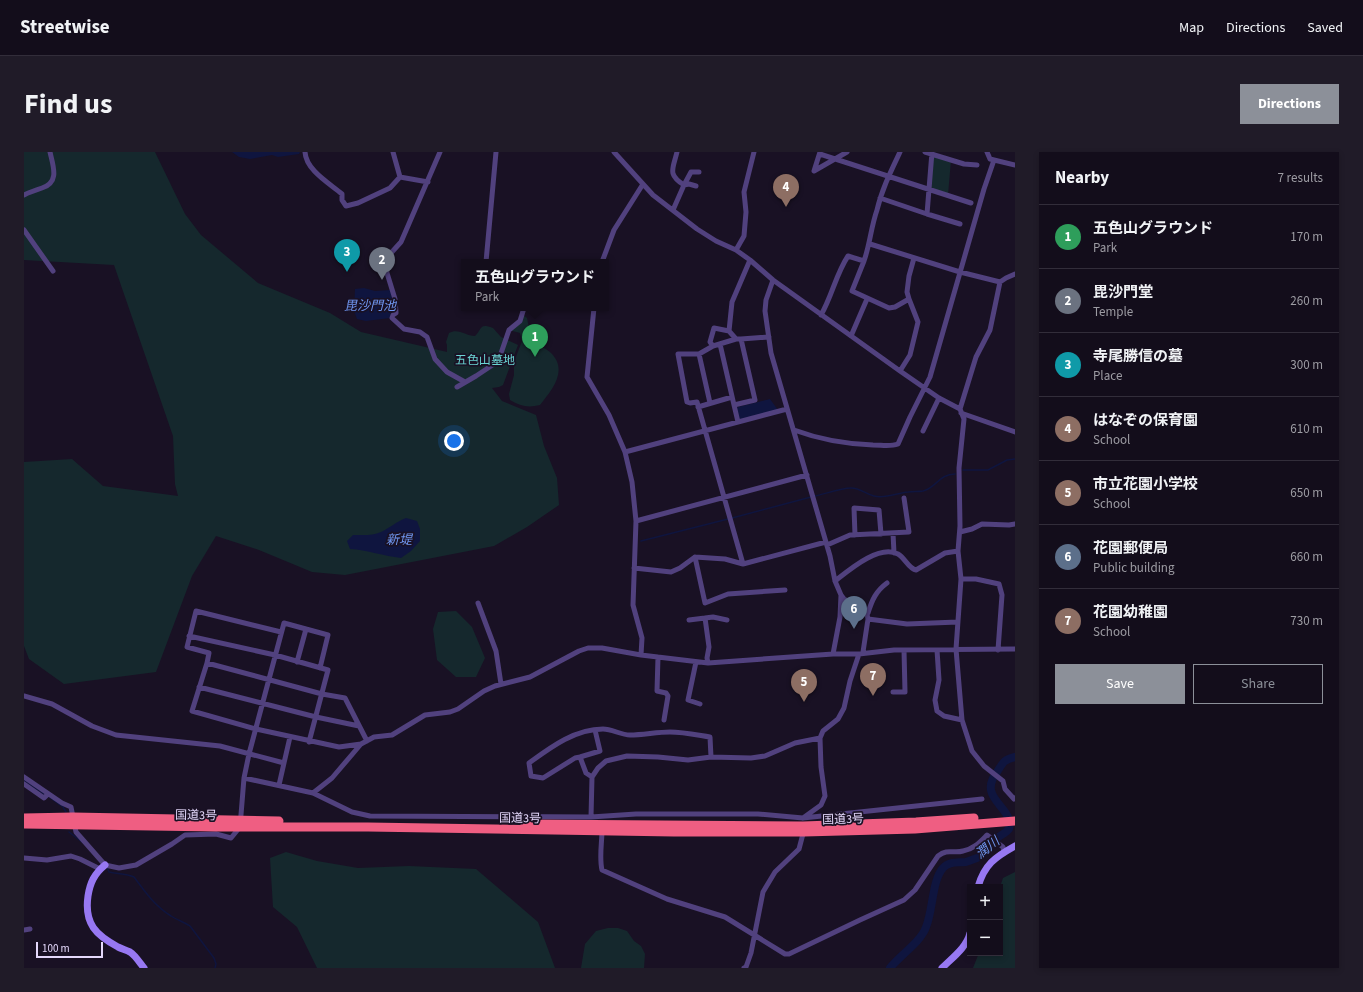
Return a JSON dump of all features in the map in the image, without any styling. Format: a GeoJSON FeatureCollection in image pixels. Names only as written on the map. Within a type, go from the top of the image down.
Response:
{"type":"FeatureCollection","features":[{"type":"Feature","properties":{"kind":"highway","name":"国道3号"},"geometry":{"type":"LineString","coordinates":[[1001,819],[1015,815]]}},
{"type":"Feature","properties":{"kind":"highway","name":"国道3号"},"geometry":{"type":"LineString","coordinates":[[24,818],[73,821],[240,824],[803,825],[1001,819],[1015,821]]}},
{"type":"Feature","properties":{"kind":"highway","name":"国道3号"},"geometry":{"type":"LineString","coordinates":[[24,824],[73,821]]}},
{"type":"Feature","properties":{"kind":"street"},"geometry":{"type":"LineString","coordinates":[[24,195],[45,187],[51,183],[54,177],[50,152]]}},
{"type":"Feature","properties":{"kind":"street"},"geometry":{"type":"LineString","coordinates":[[305,152],[312,168],[342,194],[342,200],[346,206],[390,188],[400,177]]}},
{"type":"Feature","properties":{"kind":"street"},"geometry":{"type":"LineString","coordinates":[[393,152],[400,177]]}},
{"type":"Feature","properties":{"kind":"street"},"geometry":{"type":"LineString","coordinates":[[440,152],[401,242],[386,263],[387,273],[395,299],[396,313],[392,318],[404,329],[420,332],[427,337],[435,359],[447,372],[465,382]]}},
{"type":"Feature","properties":{"kind":"street"},"geometry":{"type":"LineString","coordinates":[[486,259],[496,152]]}},
{"type":"Feature","properties":{"kind":"street"},"geometry":{"type":"LineString","coordinates":[[614,152],[653,195],[716,241],[736,250],[773,280],[900,371],[961,411],[1015,432]]}},
{"type":"Feature","properties":{"kind":"street"},"geometry":{"type":"LineString","coordinates":[[677,152],[672,172],[674,179],[684,185],[690,184],[696,186]]}},
{"type":"Feature","properties":{"kind":"street"},"geometry":{"type":"LineString","coordinates":[[736,250],[744,236],[746,212],[744,192],[754,152]]}},
{"type":"Feature","properties":{"kind":"street"},"geometry":{"type":"LineString","coordinates":[[846,152],[835,158],[814,172],[820,153],[835,158],[888,176],[971,203]]}},
{"type":"Feature","properties":{"kind":"street"},"geometry":{"type":"LineString","coordinates":[[900,152],[888,176],[880,198],[869,238],[870,244],[852,292],[889,308],[895,307],[909,299]]}},
{"type":"Feature","properties":{"kind":"street"},"geometry":{"type":"LineString","coordinates":[[925,152],[964,164],[977,165]]}},
{"type":"Feature","properties":{"kind":"street"},"geometry":{"type":"LineString","coordinates":[[986,152],[990,159],[1015,165]]}},
{"type":"Feature","properties":{"kind":"street"},"geometry":{"type":"LineString","coordinates":[[927,214],[932,153]]}},
{"type":"Feature","properties":{"kind":"street"},"geometry":{"type":"LineString","coordinates":[[794,430],[826,440],[871,445],[892,446],[898,444],[930,377],[984,189],[994,160]]}},
{"type":"Feature","properties":{"kind":"street"},"geometry":{"type":"LineString","coordinates":[[673,210],[691,172],[699,172]]}},
{"type":"Feature","properties":{"kind":"street"},"geometry":{"type":"LineString","coordinates":[[400,177],[428,182]]}},
{"type":"Feature","properties":{"kind":"street"},"geometry":{"type":"LineString","coordinates":[[603,259],[614,230],[643,184]]}},
{"type":"Feature","properties":{"kind":"street"},"geometry":{"type":"LineString","coordinates":[[880,198],[960,224]]}},
{"type":"Feature","properties":{"kind":"street"},"geometry":{"type":"LineString","coordinates":[[24,230],[53,272]]}},
{"type":"Feature","properties":{"kind":"street"},"geometry":{"type":"LineString","coordinates":[[870,244],[960,272],[1000,282]]}},
{"type":"Feature","properties":{"kind":"street"},"geometry":{"type":"LineString","coordinates":[[821,315],[829,302],[842,264],[848,256],[864,261]]}},
{"type":"Feature","properties":{"kind":"street"},"geometry":{"type":"LineString","coordinates":[[900,371],[910,355],[918,322],[907,292],[908,281],[914,258]]}},
{"type":"Feature","properties":{"kind":"street"},"geometry":{"type":"LineString","coordinates":[[729,332],[732,302],[750,260]]}},
{"type":"Feature","properties":{"kind":"street"},"geometry":{"type":"LineString","coordinates":[[1015,274],[1000,282],[990,330],[976,358],[961,411],[964,419],[959,468],[960,532],[958,551],[961,579],[956,649],[962,720],[972,751],[984,766],[1003,781],[1005,790],[1014,799],[1015,798]]}},
{"type":"Feature","properties":{"kind":"street"},"geometry":{"type":"LineString","coordinates":[[773,280],[766,300],[765,311],[771,353],[827,544],[835,581],[840,595],[840,617],[833,654]]}},
{"type":"Feature","properties":{"kind":"street"},"geometry":{"type":"LineString","coordinates":[[851,336],[867,299]]}},
{"type":"Feature","properties":{"kind":"street"},"geometry":{"type":"LineString","coordinates":[[457,387],[494,364],[499,359],[509,330],[520,321],[523,311]]}},
{"type":"Feature","properties":{"kind":"street"},"geometry":{"type":"LineString","coordinates":[[594,311],[587,377],[609,415],[625,452],[632,482],[636,521],[633,605],[642,638],[641,655]]}},
{"type":"Feature","properties":{"kind":"street"},"geometry":{"type":"LineString","coordinates":[[713,346],[710,342],[714,328],[729,332],[739,339],[755,400],[734,405]]}},
{"type":"Feature","properties":{"kind":"street"},"geometry":{"type":"LineString","coordinates":[[743,564],[697,402],[686,402],[678,354],[699,354],[713,346],[739,339],[769,337]]}},
{"type":"Feature","properties":{"kind":"street"},"geometry":{"type":"LineString","coordinates":[[720,344],[738,422]]}},
{"type":"Feature","properties":{"kind":"street"},"geometry":{"type":"LineString","coordinates":[[699,354],[710,403]]}},
{"type":"Feature","properties":{"kind":"street"},"geometry":{"type":"LineString","coordinates":[[698,407],[732,397]]}},
{"type":"Feature","properties":{"kind":"street"},"geometry":{"type":"LineString","coordinates":[[923,432],[939,398]]}},
{"type":"Feature","properties":{"kind":"street"},"geometry":{"type":"LineString","coordinates":[[625,452],[787,409]]}},
{"type":"Feature","properties":{"kind":"street"},"geometry":{"type":"LineString","coordinates":[[636,521],[807,475]]}},
{"type":"Feature","properties":{"kind":"street"},"geometry":{"type":"LineString","coordinates":[[634,568],[671,572],[680,568],[695,557],[725,559],[743,564],[827,544],[850,535],[909,532],[904,498]]}},
{"type":"Feature","properties":{"kind":"street"},"geometry":{"type":"LineString","coordinates":[[855,535],[854,508],[878,510],[881,534]]}},
{"type":"Feature","properties":{"kind":"street"},"geometry":{"type":"LineString","coordinates":[[960,532],[972,529],[982,524],[1009,526],[1015,524]]}},
{"type":"Feature","properties":{"kind":"street"},"geometry":{"type":"LineString","coordinates":[[893,533],[894,553]]}},
{"type":"Feature","properties":{"kind":"street"},"geometry":{"type":"LineString","coordinates":[[835,581],[855,566],[877,554],[887,552],[894,553],[905,560],[912,569],[916,570],[945,553],[958,551]]}},
{"type":"Feature","properties":{"kind":"street"},"geometry":{"type":"LineString","coordinates":[[695,557],[706,603],[728,594],[785,590]]}},
{"type":"Feature","properties":{"kind":"street"},"geometry":{"type":"LineString","coordinates":[[961,579],[976,579],[999,584],[1001,586],[1002,595],[998,650]]}},
{"type":"Feature","properties":{"kind":"street"},"geometry":{"type":"LineString","coordinates":[[744,968],[746,967],[751,954],[763,892],[775,872],[798,848],[803,825],[821,805],[824,796],[820,738],[823,731],[838,719],[844,708],[850,681],[861,653],[871,602],[878,590],[887,583]]}},
{"type":"Feature","properties":{"kind":"street"},"geometry":{"type":"LineString","coordinates":[[840,595],[844,599],[866,610],[868,613]]}},
{"type":"Feature","properties":{"kind":"street"},"geometry":{"type":"LineString","coordinates":[[478,603],[496,651],[502,684]]}},
{"type":"Feature","properties":{"kind":"street"},"geometry":{"type":"LineString","coordinates":[[281,632],[196,611],[187,646],[209,653],[192,711],[309,742],[339,747],[361,744]]}},
{"type":"Feature","properties":{"kind":"street"},"geometry":{"type":"LineString","coordinates":[[689,620],[713,617],[727,620]]}},
{"type":"Feature","properties":{"kind":"street"},"geometry":{"type":"LineString","coordinates":[[705,618],[709,647],[707,658],[708,663]]}},
{"type":"Feature","properties":{"kind":"street"},"geometry":{"type":"LineString","coordinates":[[868,619],[907,624],[958,622]]}},
{"type":"Feature","properties":{"kind":"street"},"geometry":{"type":"LineString","coordinates":[[24,858],[47,860],[71,856],[102,867],[119,868],[136,865],[185,835],[216,834],[231,838],[240,824],[244,778],[249,754],[284,623],[328,635],[320,668]]}},
{"type":"Feature","properties":{"kind":"street"},"geometry":{"type":"LineString","coordinates":[[297,662],[306,629]]}},
{"type":"Feature","properties":{"kind":"street"},"geometry":{"type":"LineString","coordinates":[[189,636],[275,655],[328,670],[309,742]]}},
{"type":"Feature","properties":{"kind":"street"},"geometry":{"type":"LineString","coordinates":[[313,793],[332,778],[361,744],[366,741],[374,737],[392,735],[425,715],[458,710],[484,692],[502,684],[530,677],[579,651],[588,648],[602,648],[641,655],[708,663],[904,650],[1015,649]]}},
{"type":"Feature","properties":{"kind":"street"},"geometry":{"type":"LineString","coordinates":[[893,692],[905,692],[904,650]]}},
{"type":"Feature","properties":{"kind":"street"},"geometry":{"type":"LineString","coordinates":[[937,650],[940,680],[935,700],[937,711],[944,716],[962,720]]}},
{"type":"Feature","properties":{"kind":"street"},"geometry":{"type":"LineString","coordinates":[[658,657],[657,691],[666,693],[668,696],[664,720]]}},
{"type":"Feature","properties":{"kind":"street"},"geometry":{"type":"LineString","coordinates":[[696,662],[688,700],[700,704]]}},
{"type":"Feature","properties":{"kind":"street"},"geometry":{"type":"LineString","coordinates":[[207,664],[322,694],[345,698],[366,741]]}},
{"type":"Feature","properties":{"kind":"street"},"geometry":{"type":"LineString","coordinates":[[199,687],[263,702],[316,717],[359,726]]}},
{"type":"Feature","properties":{"kind":"street"},"geometry":{"type":"LineString","coordinates":[[24,696],[52,704],[92,726],[116,735],[220,746],[284,764]]}},
{"type":"Feature","properties":{"kind":"street"},"geometry":{"type":"LineString","coordinates":[[595,730],[600,751],[580,758],[575,758],[543,778],[531,776],[529,763],[563,740],[581,733],[595,730],[604,729],[629,735],[670,732],[689,733],[710,737],[711,757]]}},
{"type":"Feature","properties":{"kind":"street"},"geometry":{"type":"LineString","coordinates":[[278,785],[290,737]]}},
{"type":"Feature","properties":{"kind":"street"},"geometry":{"type":"LineString","coordinates":[[591,817],[592,777],[598,768],[606,761],[627,756],[688,760],[711,757],[751,758],[765,756],[795,743],[820,738]]}},
{"type":"Feature","properties":{"kind":"street"},"geometry":{"type":"LineString","coordinates":[[580,758],[586,773],[592,777]]}},
{"type":"Feature","properties":{"kind":"street"},"geometry":{"type":"LineString","coordinates":[[24,777],[48,794],[71,807],[76,832],[102,867]]}},
{"type":"Feature","properties":{"kind":"street"},"geometry":{"type":"LineString","coordinates":[[244,778],[313,793],[352,812],[370,816],[591,817],[602,824],[602,870],[667,899],[725,917],[785,954],[789,954],[904,900],[915,890],[938,856],[944,852],[962,852],[970,849],[976,846],[987,835],[1004,850]]}},
{"type":"Feature","properties":{"kind":"street"},"geometry":{"type":"LineString","coordinates":[[24,784],[44,798],[48,794]]}},
{"type":"Feature","properties":{"kind":"street"},"geometry":{"type":"LineString","coordinates":[[803,825],[982,799]]}},
{"type":"Feature","properties":{"kind":"street"},"geometry":{"type":"LineString","coordinates":[[979,884],[986,867],[1004,850],[1015,846]]}},
{"type":"Feature","properties":{"kind":"street"},"geometry":{"type":"LineString","coordinates":[[102,867],[92,879],[90,886],[88,920],[97,931],[112,943],[131,953],[144,968]]}},
{"type":"Feature","properties":{"kind":"street"},"geometry":{"type":"LineString","coordinates":[[24,930],[30,929]]}},
{"type":"Feature","properties":{"kind":"street"},"geometry":{"type":"LineString","coordinates":[[942,968],[967,942]]}},
{"type":"Feature","properties":{"kind":"green space","name":"五色山墓地"},"geometry":{"type":"Polygon","coordinates":[[[24,152],[155,152],[185,214],[201,235],[258,283],[330,313],[361,332],[447,352],[446,342],[449,333],[456,331],[475,336],[483,326],[493,328],[501,337],[518,345],[503,385],[492,388],[502,401],[536,415],[544,446],[557,478],[559,505],[527,527],[494,546],[345,575],[312,572],[259,550],[216,536],[192,576],[156,672],[64,684],[29,659],[24,646],[24,462],[72,459],[103,486],[178,496],[175,484],[173,436],[114,265],[24,260],[24,152]]]}},
{"type":"Feature","properties":{"kind":"green space"},"geometry":{"type":"Polygon","coordinates":[[[932,154],[951,160],[948,195],[928,189],[932,154]]]}},
{"type":"Feature","properties":{"kind":"green space"},"geometry":{"type":"Polygon","coordinates":[[[522,314],[527,318],[532,342],[551,353],[556,360],[558,367],[558,374],[553,387],[540,405],[536,406],[524,406],[517,404],[510,400],[509,394],[514,375],[514,362],[522,341],[520,333],[509,330],[520,321],[522,314]]]}},
{"type":"Feature","properties":{"kind":"green space"},"geometry":{"type":"Polygon","coordinates":[[[456,611],[472,627],[485,658],[476,677],[456,677],[437,660],[433,629],[438,612],[456,611]]]}},
{"type":"Feature","properties":{"kind":"green space"},"geometry":{"type":"Polygon","coordinates":[[[286,852],[317,861],[358,868],[409,866],[476,869],[538,922],[555,968],[317,968],[297,927],[273,907],[270,858],[286,852]]]}},
{"type":"Feature","properties":{"kind":"green space"},"geometry":{"type":"Polygon","coordinates":[[[1015,872],[1015,968],[973,968],[978,956],[1003,956],[1003,884],[1001,884],[1003,878],[1015,872]]]}},
{"type":"Feature","properties":{"kind":"green space"},"geometry":{"type":"Polygon","coordinates":[[[608,928],[618,928],[627,931],[634,941],[641,946],[645,954],[644,968],[581,968],[585,944],[596,931],[608,928]]]}},
{"type":"Feature","properties":{"kind":"water"},"geometry":{"type":"Polygon","coordinates":[[[232,152],[300,152],[299,154],[278,157],[272,155],[250,159],[239,157],[232,152]]]}},
{"type":"Feature","properties":{"kind":"water","name":"毘沙門池"},"geometry":{"type":"Polygon","coordinates":[[[364,288],[375,291],[391,290],[392,299],[390,318],[366,321],[357,319],[354,311],[355,289],[364,288]]]}},
{"type":"Feature","properties":{"kind":"water"},"geometry":{"type":"Polygon","coordinates":[[[770,399],[778,410],[740,420],[738,407],[770,399]]]}},
{"type":"Feature","properties":{"kind":"water","name":"新堤"},"geometry":{"type":"Polygon","coordinates":[[[406,518],[417,521],[420,529],[420,541],[411,551],[401,558],[350,549],[347,541],[353,535],[375,534],[406,518]]]}},
{"type":"Feature","properties":{"kind":"waterway"},"geometry":{"type":"LineString","coordinates":[[963,470],[988,470],[1007,460],[1015,459]]}},
{"type":"Feature","properties":{"kind":"waterway"},"geometry":{"type":"LineString","coordinates":[[815,496],[847,488],[857,489],[878,497],[923,491],[931,487],[945,476],[955,474]]}},
{"type":"Feature","properties":{"kind":"waterway"},"geometry":{"type":"LineString","coordinates":[[732,518],[811,497]]}},
{"type":"Feature","properties":{"kind":"waterway"},"geometry":{"type":"LineString","coordinates":[[641,541],[728,519]]}},
{"type":"Feature","properties":{"kind":"waterway","name":"潤川"},"geometry":{"type":"LineString","coordinates":[[890,968],[920,938],[923,933],[928,920],[939,873],[943,868],[951,863],[966,862],[977,858],[987,850],[996,839],[1009,829],[1007,815],[993,796],[991,789],[992,781],[1002,764],[1008,759],[1015,757]]}},
{"type":"Feature","properties":{"kind":"waterway"},"geometry":{"type":"LineString","coordinates":[[24,780],[44,794]]}},
{"type":"Feature","properties":{"kind":"waterway"},"geometry":{"type":"LineString","coordinates":[[48,796],[63,807],[66,812]]}},
{"type":"Feature","properties":{"kind":"waterway"},"geometry":{"type":"LineString","coordinates":[[69,832],[82,842]]}},
{"type":"Feature","properties":{"kind":"waterway"},"geometry":{"type":"LineString","coordinates":[[107,867],[109,872],[134,877],[160,908],[190,926],[214,958],[216,964],[215,968]]}},
{"type":"Feature","properties":{"kind":"place","name":"はなぞの保育園"},"geometry":{"type":"Point","coordinates":[786,207]}},
{"type":"Feature","properties":{"kind":"place","name":"寺尾勝信の墓"},"geometry":{"type":"Point","coordinates":[347,272]}},
{"type":"Feature","properties":{"kind":"place","name":"毘沙門堂"},"geometry":{"type":"Point","coordinates":[382,280]}},
{"type":"Feature","properties":{"kind":"place","name":"五色山グラウンド"},"geometry":{"type":"Point","coordinates":[535,357]}},
{"type":"Feature","properties":{"kind":"place","name":"花園郵便局"},"geometry":{"type":"Point","coordinates":[854,629]}},
{"type":"Feature","properties":{"kind":"place","name":"花園幼稚園"},"geometry":{"type":"Point","coordinates":[873,696]}},
{"type":"Feature","properties":{"kind":"place","name":"市立花園小学校"},"geometry":{"type":"Point","coordinates":[804,702]}}]}
